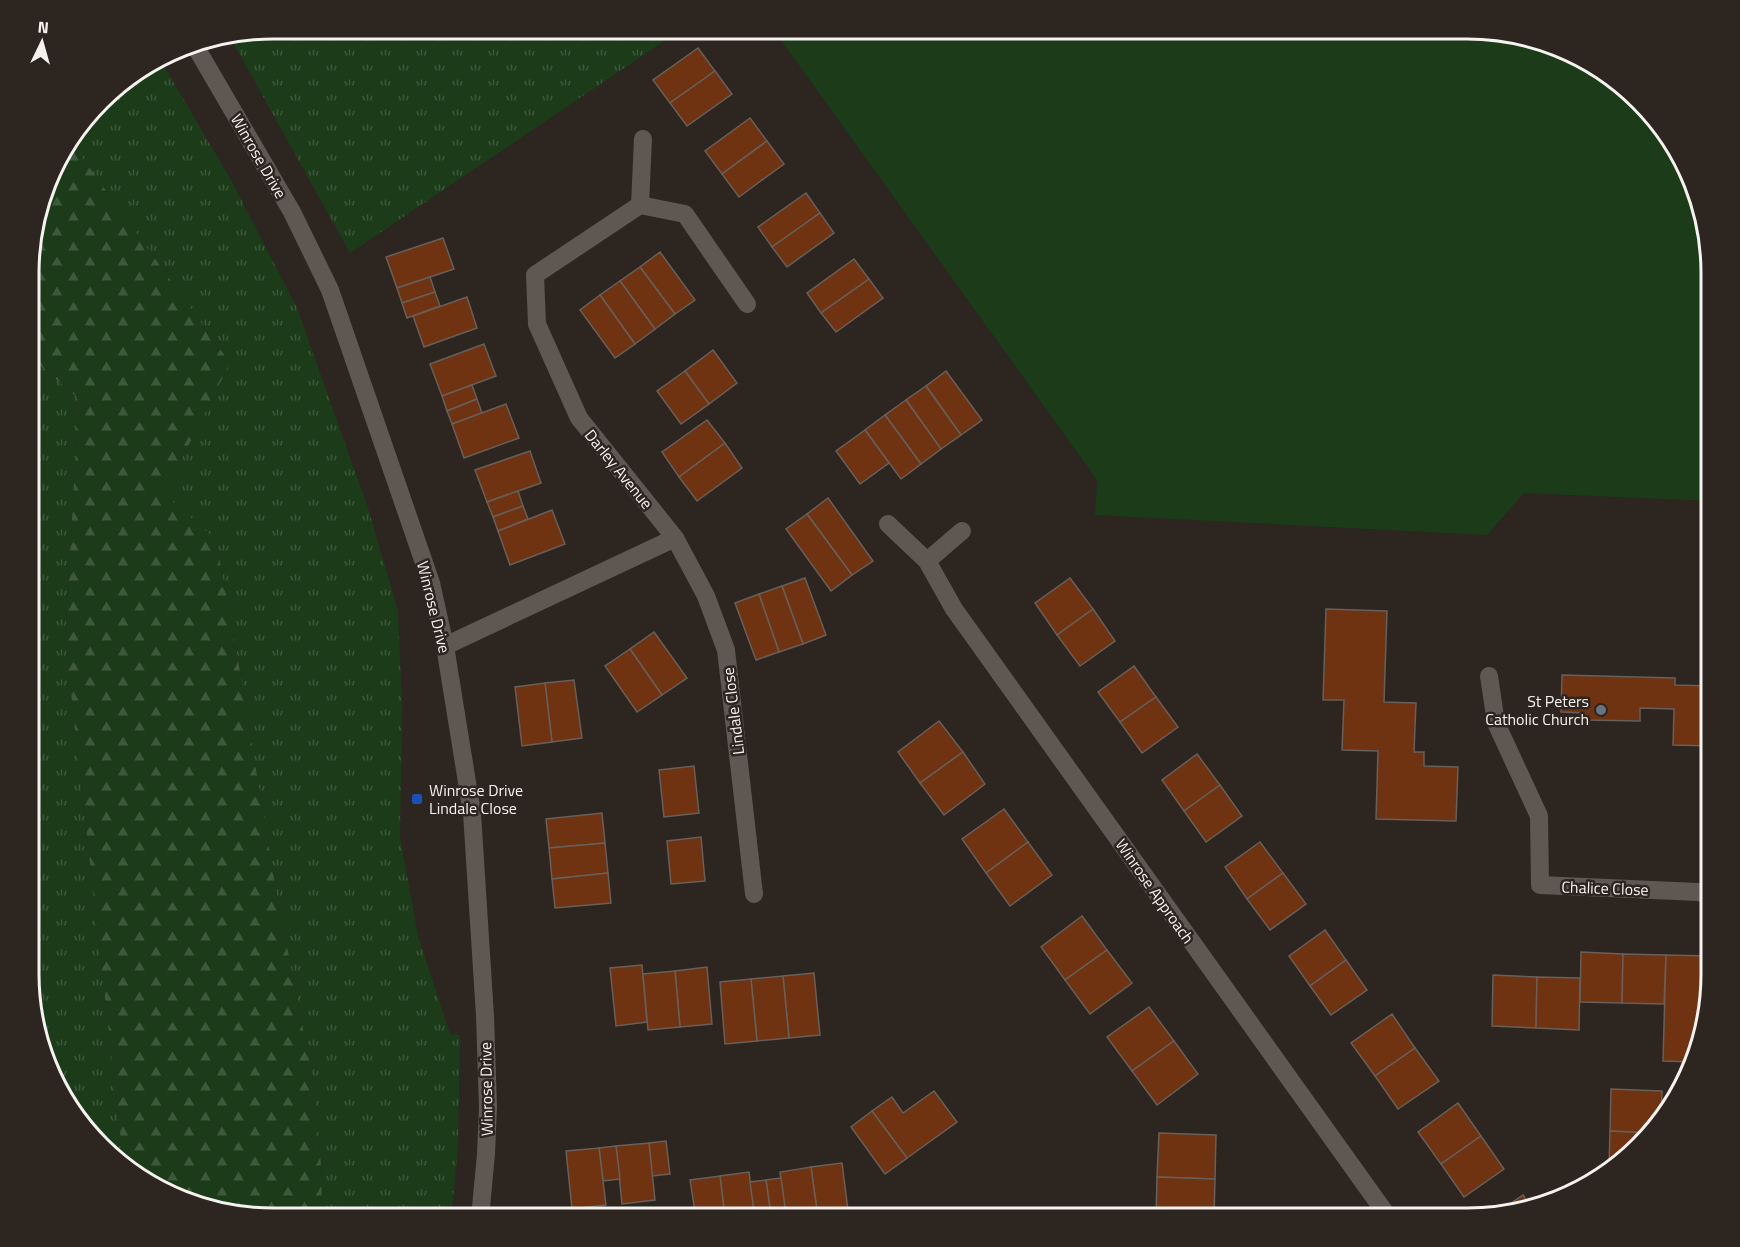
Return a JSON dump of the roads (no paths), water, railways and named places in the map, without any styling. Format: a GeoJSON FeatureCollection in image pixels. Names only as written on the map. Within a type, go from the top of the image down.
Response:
{"type":"FeatureCollection","features":[{"type":"Feature","properties":{"kind":"street","name":"Winrose Drive"},"geometry":{"type":"LineString","coordinates":[[198,51],[292,212],[330,290],[431,583],[446,646],[472,813],[484,994],[488,1107],[481,1208]]}},
{"type":"Feature","properties":{"kind":"street"},"geometry":{"type":"LineString","coordinates":[[643,139],[640,205],[685,214],[747,304]]}},
{"type":"Feature","properties":{"kind":"street","name":"Darley Avenue"},"geometry":{"type":"LineString","coordinates":[[640,205],[535,275],[537,324],[579,418],[675,538]]}},
{"type":"Feature","properties":{"kind":"street","name":"Winrose Approach"},"geometry":{"type":"LineString","coordinates":[[888,524],[927,561],[954,609],[1382,1208]]}},
{"type":"Feature","properties":{"kind":"street"},"geometry":{"type":"LineString","coordinates":[[927,561],[962,531]]}},
{"type":"Feature","properties":{"kind":"street"},"geometry":{"type":"LineString","coordinates":[[446,646],[675,538]]}},
{"type":"Feature","properties":{"kind":"street","name":"Lindale Close"},"geometry":{"type":"LineString","coordinates":[[675,538],[706,596],[726,650],[754,894]]}},
{"type":"Feature","properties":{"kind":"street","name":"Chalice Close"},"geometry":{"type":"LineString","coordinates":[[1489,675],[1496,723],[1539,816],[1540,885],[1701,893]]}},
{"type":"Feature","properties":{"kind":"place","name":"St Peters Catholic Church"},"geometry":{"type":"Point","coordinates":[1601,710]}},
{"type":"Feature","properties":{"kind":"place","name":"Winrose Drive Lindale Close"},"geometry":{"type":"Point","coordinates":[417,799]}}]}
